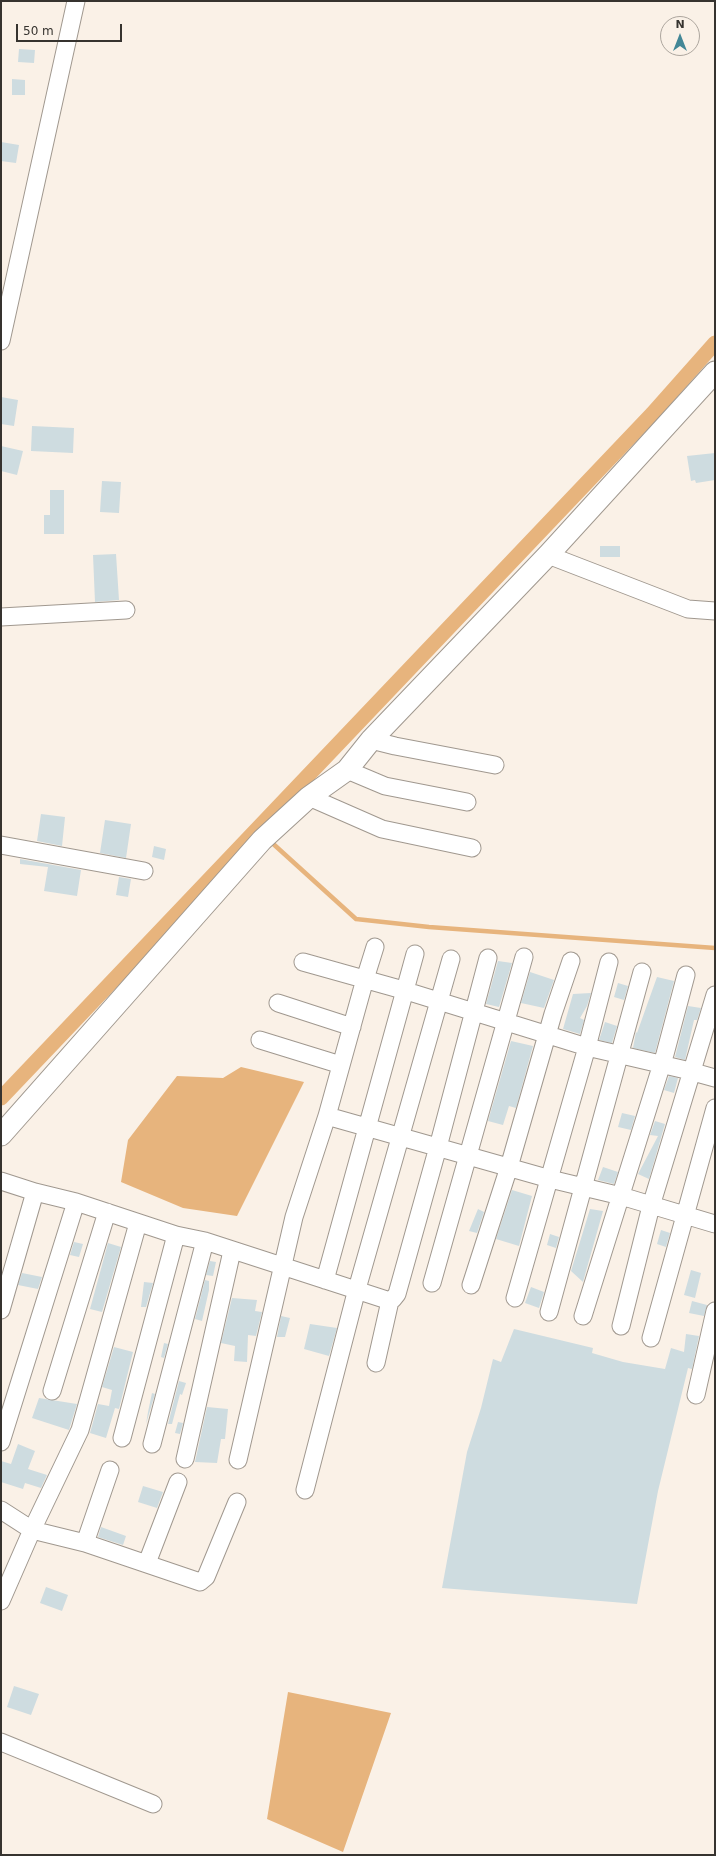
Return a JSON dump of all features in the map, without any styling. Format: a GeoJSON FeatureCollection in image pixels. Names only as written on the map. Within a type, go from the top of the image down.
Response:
{"type":"FeatureCollection","features":[{"type":"Feature","properties":{"kind":"main road"},"geometry":{"type":"LineString","coordinates":[[1,1135],[267,835],[309,798],[347,770],[371,740],[548,555],[715,372]]}},
{"type":"Feature","properties":{"kind":"street"},"geometry":{"type":"LineString","coordinates":[[1,341],[76,1]]}},
{"type":"Feature","properties":{"kind":"street"},"geometry":{"type":"LineString","coordinates":[[548,555],[688,609],[715,611]]}},
{"type":"Feature","properties":{"kind":"street"},"geometry":{"type":"LineString","coordinates":[[1,617],[126,610]]}},
{"type":"Feature","properties":{"kind":"street"},"geometry":{"type":"LineString","coordinates":[[371,740],[496,765]]}},
{"type":"Feature","properties":{"kind":"street"},"geometry":{"type":"LineString","coordinates":[[347,770],[385,786],[467,802]]}},
{"type":"Feature","properties":{"kind":"street"},"geometry":{"type":"LineString","coordinates":[[309,798],[382,829],[472,848]]}},
{"type":"Feature","properties":{"kind":"street"},"geometry":{"type":"LineString","coordinates":[[1,845],[144,871]]}},
{"type":"Feature","properties":{"kind":"street"},"geometry":{"type":"LineString","coordinates":[[238,1460],[294,1217],[327,1116],[365,979],[376,948]]}},
{"type":"Feature","properties":{"kind":"street"},"geometry":{"type":"LineString","coordinates":[[325,1280],[415,954]]}},
{"type":"Feature","properties":{"kind":"street"},"geometry":{"type":"LineString","coordinates":[[432,1283],[524,957]]}},
{"type":"Feature","properties":{"kind":"street"},"geometry":{"type":"LineString","coordinates":[[376,1363],[390,1301],[397,1294],[488,958]]}},
{"type":"Feature","properties":{"kind":"street"},"geometry":{"type":"LineString","coordinates":[[305,1490],[357,1289],[440,1002],[451,959]]}},
{"type":"Feature","properties":{"kind":"street"},"geometry":{"type":"LineString","coordinates":[[471,1285],[509,1167],[547,1035],[571,961]]}},
{"type":"Feature","properties":{"kind":"street"},"geometry":{"type":"LineString","coordinates":[[303,962],[365,979],[587,1047],[715,1078]]}},
{"type":"Feature","properties":{"kind":"street"},"geometry":{"type":"LineString","coordinates":[[515,1298],[587,1047],[609,962]]}},
{"type":"Feature","properties":{"kind":"street"},"geometry":{"type":"LineString","coordinates":[[549,1312],[642,972]]}},
{"type":"Feature","properties":{"kind":"street"},"geometry":{"type":"LineString","coordinates":[[583,1316],[662,1064],[686,975]]}},
{"type":"Feature","properties":{"kind":"street"},"geometry":{"type":"LineString","coordinates":[[621,1326],[651,1206],[715,995]]}},
{"type":"Feature","properties":{"kind":"street"},"geometry":{"type":"LineString","coordinates":[[278,1003],[352,1027]]}},
{"type":"Feature","properties":{"kind":"street"},"geometry":{"type":"LineString","coordinates":[[260,1040],[341,1065]]}},
{"type":"Feature","properties":{"kind":"street"},"geometry":{"type":"LineString","coordinates":[[651,1338],[715,1108]]}},
{"type":"Feature","properties":{"kind":"street"},"geometry":{"type":"LineString","coordinates":[[327,1116],[550,1179],[621,1196],[715,1224]]}},
{"type":"Feature","properties":{"kind":"street"},"geometry":{"type":"LineString","coordinates":[[1,1181],[35,1192],[76,1202],[176,1235],[205,1241],[232,1251],[357,1289],[390,1301]]}},
{"type":"Feature","properties":{"kind":"street"},"geometry":{"type":"LineString","coordinates":[[1,1310],[35,1192]]}},
{"type":"Feature","properties":{"kind":"street"},"geometry":{"type":"LineString","coordinates":[[1,1442],[76,1202]]}},
{"type":"Feature","properties":{"kind":"street"},"geometry":{"type":"LineString","coordinates":[[52,1392],[108,1212]]}},
{"type":"Feature","properties":{"kind":"street"},"geometry":{"type":"LineString","coordinates":[[1,1601],[32,1530],[80,1430],[138,1223]]}},
{"type":"Feature","properties":{"kind":"street"},"geometry":{"type":"LineString","coordinates":[[122,1438],[176,1235]]}},
{"type":"Feature","properties":{"kind":"street"},"geometry":{"type":"LineString","coordinates":[[152,1444],[205,1241]]}},
{"type":"Feature","properties":{"kind":"street"},"geometry":{"type":"LineString","coordinates":[[184,1459],[232,1251]]}},
{"type":"Feature","properties":{"kind":"street"},"geometry":{"type":"LineString","coordinates":[[696,1395],[715,1311]]}},
{"type":"Feature","properties":{"kind":"street"},"geometry":{"type":"LineString","coordinates":[[85,1543],[110,1470]]}},
{"type":"Feature","properties":{"kind":"street"},"geometry":{"type":"LineString","coordinates":[[148,1563],[178,1482]]}},
{"type":"Feature","properties":{"kind":"street"},"geometry":{"type":"LineString","coordinates":[[1,1510],[32,1530],[85,1543],[148,1563],[197,1582],[204,1582],[237,1502]]}},
{"type":"Feature","properties":{"kind":"street"},"geometry":{"type":"LineString","coordinates":[[1,1742],[153,1804]]}},
{"type":"Feature","properties":{"kind":"shaded area"},"geometry":{"type":"Polygon","coordinates":[[[241,1067],[304,1082],[237,1216],[183,1208],[121,1182],[128,1140],[177,1076],[223,1078],[241,1067]]]}},
{"type":"Feature","properties":{"kind":"shaded area"},"geometry":{"type":"Polygon","coordinates":[[[288,1692],[391,1713],[343,1852],[267,1819],[288,1692]]]}},
{"type":"Feature","properties":{"kind":"building"},"geometry":{"type":"Polygon","coordinates":[[[19,49],[35,50],[34,63],[18,62],[19,49]]]}},
{"type":"Feature","properties":{"kind":"building"},"geometry":{"type":"Polygon","coordinates":[[[12,79],[25,80],[25,95],[12,95],[12,79]]]}},
{"type":"Feature","properties":{"kind":"building"},"geometry":{"type":"Polygon","coordinates":[[[1,142],[19,145],[16,163],[1,161],[1,142]]]}},
{"type":"Feature","properties":{"kind":"building"},"geometry":{"type":"Polygon","coordinates":[[[1,397],[18,400],[14,426],[1,424],[1,397]]]}},
{"type":"Feature","properties":{"kind":"building"},"geometry":{"type":"Polygon","coordinates":[[[32,426],[74,428],[73,453],[31,451],[32,426]]]}},
{"type":"Feature","properties":{"kind":"building"},"geometry":{"type":"Polygon","coordinates":[[[1,446],[23,451],[17,475],[1,471],[1,446]]]}},
{"type":"Feature","properties":{"kind":"building"},"geometry":{"type":"Polygon","coordinates":[[[715,453],[715,480],[696,483],[695,480],[691,481],[687,456],[715,453]]]}},
{"type":"Feature","properties":{"kind":"building"},"geometry":{"type":"Polygon","coordinates":[[[102,481],[121,482],[119,513],[100,512],[102,481]]]}},
{"type":"Feature","properties":{"kind":"building"},"geometry":{"type":"Polygon","coordinates":[[[50,490],[64,490],[64,534],[44,534],[44,515],[50,515],[50,490]]]}},
{"type":"Feature","properties":{"kind":"building"},"geometry":{"type":"Polygon","coordinates":[[[600,546],[620,546],[620,557],[600,557],[600,546]]]}},
{"type":"Feature","properties":{"kind":"building"},"geometry":{"type":"Polygon","coordinates":[[[116,554],[119,600],[95,602],[93,555],[116,554]]]}},
{"type":"Feature","properties":{"kind":"building"},"geometry":{"type":"Polygon","coordinates":[[[41,814],[65,817],[62,846],[37,841],[41,814]]]}},
{"type":"Feature","properties":{"kind":"building"},"geometry":{"type":"Polygon","coordinates":[[[105,820],[131,824],[126,858],[100,853],[105,820]]]}},
{"type":"Feature","properties":{"kind":"building"},"geometry":{"type":"Polygon","coordinates":[[[154,846],[166,849],[164,860],[152,857],[154,846]]]}},
{"type":"Feature","properties":{"kind":"building"},"geometry":{"type":"Polygon","coordinates":[[[20,859],[81,870],[77,896],[44,891],[48,867],[20,864],[20,859]]]}},
{"type":"Feature","properties":{"kind":"building"},"geometry":{"type":"Polygon","coordinates":[[[119,877],[131,879],[128,897],[116,895],[119,877]]]}},
{"type":"Feature","properties":{"kind":"building"},"geometry":{"type":"Polygon","coordinates":[[[498,961],[512,963],[499,1007],[486,1004],[498,961]]]}},
{"type":"Feature","properties":{"kind":"building"},"geometry":{"type":"Polygon","coordinates":[[[530,972],[554,980],[544,1008],[521,1003],[530,972]]]}},
{"type":"Feature","properties":{"kind":"building"},"geometry":{"type":"Polygon","coordinates":[[[657,977],[674,981],[655,1053],[633,1048],[636,1032],[637,1033],[657,977]]]}},
{"type":"Feature","properties":{"kind":"building"},"geometry":{"type":"Polygon","coordinates":[[[618,983],[628,986],[624,1000],[614,997],[618,983]]]}},
{"type":"Feature","properties":{"kind":"building"},"geometry":{"type":"Polygon","coordinates":[[[591,993],[587,1006],[580,1018],[584,1020],[580,1034],[563,1029],[573,994],[591,993]]]}},
{"type":"Feature","properties":{"kind":"building"},"geometry":{"type":"Polygon","coordinates":[[[688,1006],[701,1008],[697,1020],[694,1020],[685,1060],[675,1057],[688,1006]]]}},
{"type":"Feature","properties":{"kind":"building"},"geometry":{"type":"Polygon","coordinates":[[[605,1022],[617,1026],[612,1043],[599,1040],[605,1022]]]}},
{"type":"Feature","properties":{"kind":"building"},"geometry":{"type":"Polygon","coordinates":[[[511,1041],[533,1046],[516,1108],[509,1106],[503,1125],[488,1121],[511,1041]]]}},
{"type":"Feature","properties":{"kind":"building"},"geometry":{"type":"Polygon","coordinates":[[[669,1076],[678,1078],[674,1093],[664,1090],[669,1076]]]}},
{"type":"Feature","properties":{"kind":"building"},"geometry":{"type":"Polygon","coordinates":[[[622,1113],[635,1116],[631,1130],[618,1127],[622,1113]]]}},
{"type":"Feature","properties":{"kind":"building"},"geometry":{"type":"Polygon","coordinates":[[[655,1121],[665,1124],[649,1179],[638,1174],[658,1136],[650,1135],[655,1121]]]}},
{"type":"Feature","properties":{"kind":"building"},"geometry":{"type":"Polygon","coordinates":[[[603,1167],[618,1172],[614,1184],[598,1180],[603,1167]]]}},
{"type":"Feature","properties":{"kind":"building"},"geometry":{"type":"Polygon","coordinates":[[[512,1190],[532,1196],[519,1246],[496,1239],[512,1190]]]}},
{"type":"Feature","properties":{"kind":"building"},"geometry":{"type":"Polygon","coordinates":[[[478,1209],[484,1212],[477,1233],[469,1231],[478,1209]]]}},
{"type":"Feature","properties":{"kind":"building"},"geometry":{"type":"Polygon","coordinates":[[[590,1209],[603,1211],[583,1282],[571,1271],[590,1209]]]}},
{"type":"Feature","properties":{"kind":"building"},"geometry":{"type":"Polygon","coordinates":[[[661,1230],[670,1233],[666,1247],[657,1244],[661,1230]]]}},
{"type":"Feature","properties":{"kind":"building"},"geometry":{"type":"Polygon","coordinates":[[[550,1234],[559,1237],[556,1248],[547,1245],[550,1234]]]}},
{"type":"Feature","properties":{"kind":"building"},"geometry":{"type":"Polygon","coordinates":[[[74,1242],[83,1244],[79,1257],[70,1255],[74,1242]]]}},
{"type":"Feature","properties":{"kind":"building"},"geometry":{"type":"Polygon","coordinates":[[[108,1243],[121,1247],[102,1312],[90,1309],[108,1243]]]}},
{"type":"Feature","properties":{"kind":"building"},"geometry":{"type":"Polygon","coordinates":[[[210,1261],[216,1262],[213,1276],[206,1275],[210,1261]]]}},
{"type":"Feature","properties":{"kind":"building"},"geometry":{"type":"Polygon","coordinates":[[[691,1270],[701,1273],[695,1298],[684,1295],[691,1270]]]}},
{"type":"Feature","properties":{"kind":"building"},"geometry":{"type":"Polygon","coordinates":[[[22,1273],[42,1277],[38,1289],[18,1285],[22,1273]]]}},
{"type":"Feature","properties":{"kind":"building"},"geometry":{"type":"Polygon","coordinates":[[[205,1280],[209,1281],[209,1290],[202,1321],[195,1319],[205,1280]]]}},
{"type":"Feature","properties":{"kind":"building"},"geometry":{"type":"Polygon","coordinates":[[[144,1282],[153,1283],[146,1307],[141,1307],[144,1282]]]}},
{"type":"Feature","properties":{"kind":"building"},"geometry":{"type":"Polygon","coordinates":[[[531,1287],[544,1292],[539,1308],[525,1303],[531,1287]]]}},
{"type":"Feature","properties":{"kind":"building"},"geometry":{"type":"Polygon","coordinates":[[[232,1298],[257,1300],[255,1311],[262,1312],[256,1336],[248,1335],[247,1362],[234,1361],[235,1346],[221,1343],[232,1298]]]}},
{"type":"Feature","properties":{"kind":"building"},"geometry":{"type":"Polygon","coordinates":[[[692,1301],[707,1305],[704,1316],[689,1313],[692,1301]]]}},
{"type":"Feature","properties":{"kind":"building"},"geometry":{"type":"Polygon","coordinates":[[[281,1316],[290,1318],[285,1337],[277,1337],[281,1316]]]}},
{"type":"Feature","properties":{"kind":"building"},"geometry":{"type":"Polygon","coordinates":[[[310,1324],[337,1328],[329,1356],[304,1349],[310,1324]]]}},
{"type":"Feature","properties":{"kind":"building"},"geometry":{"type":"Polygon","coordinates":[[[514,1329],[593,1348],[592,1353],[623,1362],[665,1369],[671,1348],[684,1352],[686,1334],[699,1336],[692,1369],[688,1368],[658,1491],[637,1604],[442,1588],[467,1452],[481,1408],[493,1359],[501,1362],[514,1329]]]}},
{"type":"Feature","properties":{"kind":"building"},"geometry":{"type":"Polygon","coordinates":[[[164,1343],[168,1344],[164,1358],[161,1357],[164,1343]]]}},
{"type":"Feature","properties":{"kind":"building"},"geometry":{"type":"Polygon","coordinates":[[[114,1347],[133,1352],[119,1409],[115,1408],[106,1438],[90,1433],[98,1404],[109,1406],[112,1390],[102,1387],[114,1347]]]}},
{"type":"Feature","properties":{"kind":"building"},"geometry":{"type":"Polygon","coordinates":[[[179,1381],[186,1383],[182,1395],[180,1394],[172,1424],[168,1424],[179,1381]]]}},
{"type":"Feature","properties":{"kind":"building"},"geometry":{"type":"Polygon","coordinates":[[[152,1393],[155,1394],[146,1424],[148,1412],[152,1393]]]}},
{"type":"Feature","properties":{"kind":"building"},"geometry":{"type":"Polygon","coordinates":[[[39,1398],[77,1404],[69,1430],[32,1418],[39,1398]]]}},
{"type":"Feature","properties":{"kind":"building"},"geometry":{"type":"Polygon","coordinates":[[[207,1407],[228,1409],[225,1439],[221,1439],[217,1463],[195,1462],[207,1407]]]}},
{"type":"Feature","properties":{"kind":"building"},"geometry":{"type":"Polygon","coordinates":[[[178,1422],[183,1423],[180,1434],[175,1433],[178,1422]]]}},
{"type":"Feature","properties":{"kind":"building"},"geometry":{"type":"Polygon","coordinates":[[[18,1444],[35,1451],[28,1469],[47,1475],[41,1488],[25,1483],[23,1489],[1,1482],[1,1461],[11,1464],[18,1444]]]}},
{"type":"Feature","properties":{"kind":"building"},"geometry":{"type":"Polygon","coordinates":[[[143,1486],[163,1492],[157,1508],[138,1502],[143,1486]]]}},
{"type":"Feature","properties":{"kind":"building"},"geometry":{"type":"Polygon","coordinates":[[[101,1527],[126,1536],[123,1545],[98,1537],[101,1527]]]}},
{"type":"Feature","properties":{"kind":"building"},"geometry":{"type":"Polygon","coordinates":[[[46,1587],[68,1595],[62,1611],[40,1603],[46,1587]]]}},
{"type":"Feature","properties":{"kind":"building"},"geometry":{"type":"Polygon","coordinates":[[[14,1686],[39,1694],[31,1715],[7,1707],[14,1686]]]}},
{"type":"Feature","properties":{"kind":"waterway"},"geometry":{"type":"LineString","coordinates":[[1,1098],[652,414],[715,343]]}},
{"type":"Feature","properties":{"kind":"waterway"},"geometry":{"type":"LineString","coordinates":[[270,841],[356,919],[429,927],[715,948]]}}]}
